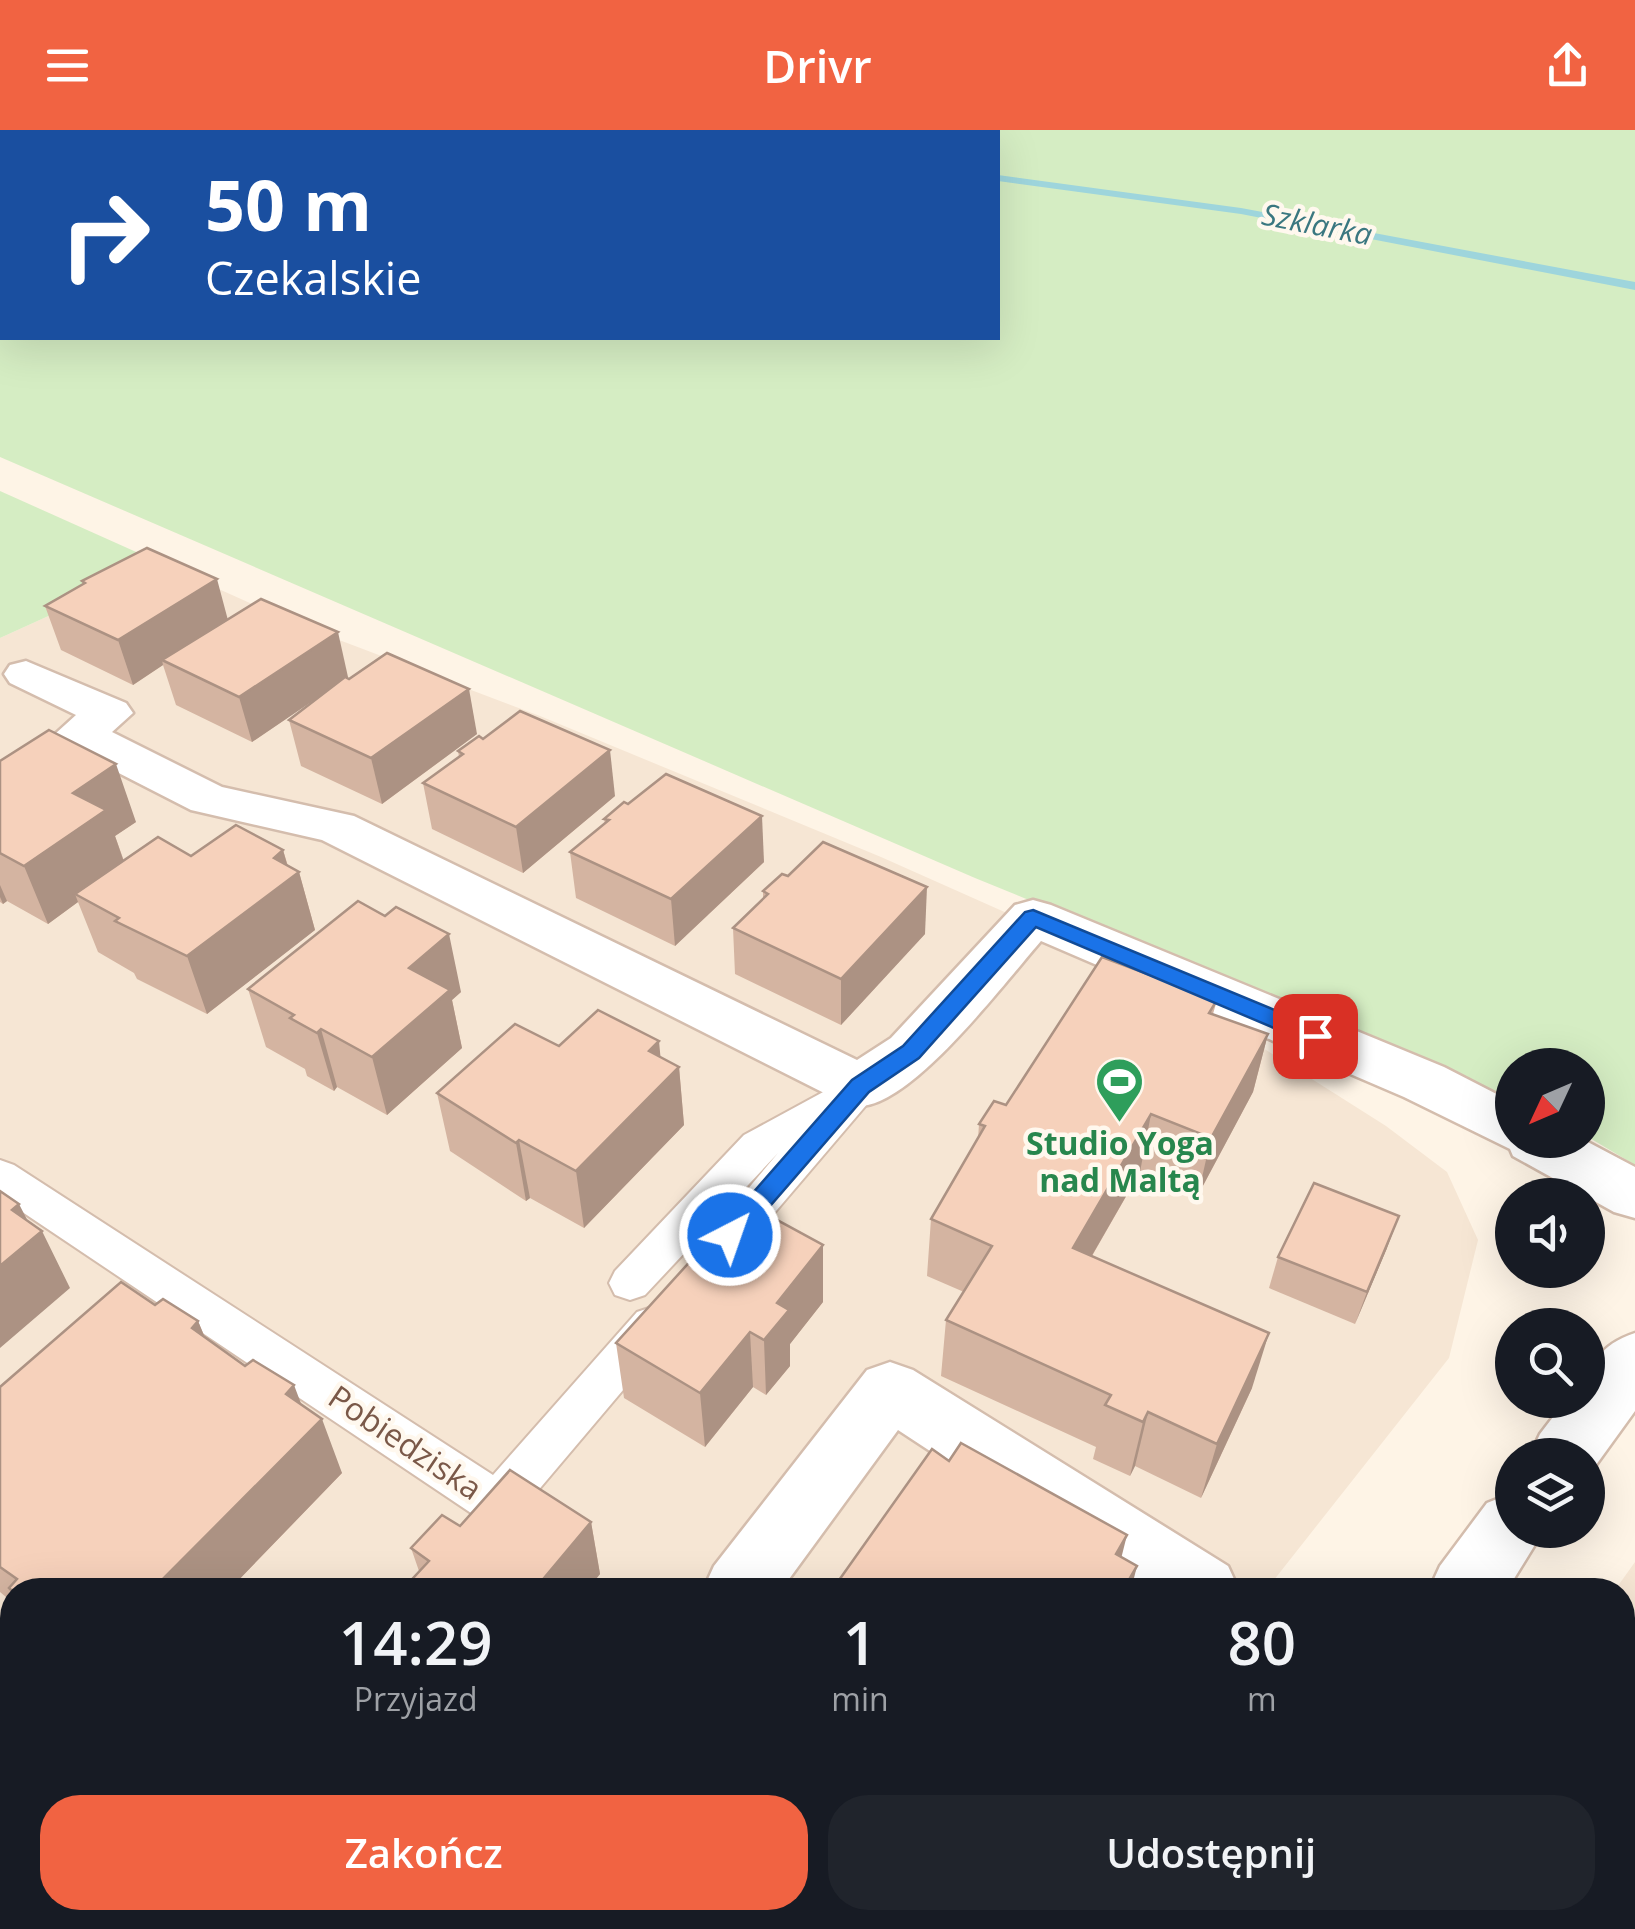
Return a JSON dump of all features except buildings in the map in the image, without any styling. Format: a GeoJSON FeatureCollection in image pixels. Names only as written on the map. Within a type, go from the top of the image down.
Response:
{"type":"FeatureCollection","features":[{"type":"Feature","properties":{"kind":"street"},"geometry":{"type":"LineString","coordinates":[[26,674],[110,713],[62,742],[208,800],[337,827],[860,1086]]}},
{"type":"Feature","properties":{"kind":"street","name":"Pobiedziska"},"geometry":{"type":"LineString","coordinates":[[860,1086],[911,1052],[1033,918],[1424,1082],[1495,1119]]}},
{"type":"Feature","properties":{"kind":"street"},"geometry":{"type":"LineString","coordinates":[[1568,1158],[1635,1194]]}},
{"type":"Feature","properties":{"kind":"street"},"geometry":{"type":"LineString","coordinates":[[1577,1438],[1635,1360]]}},
{"type":"Feature","properties":{"kind":"street"},"geometry":{"type":"LineString","coordinates":[[748,1578],[890,1390],[1184,1578]]}},
{"type":"Feature","properties":{"kind":"street"},"geometry":{"type":"LineString","coordinates":[[1474,1578],[1495,1548]]}},
{"type":"Feature","properties":{"kind":"lane"},"geometry":{"type":"LineString","coordinates":[[630,1283],[758,1146],[860,1086]]}},
{"type":"Feature","properties":{"kind":"lane","name":"Pobiedziska"},"geometry":{"type":"LineString","coordinates":[[0,1176],[497,1504],[860,1086]]}},
{"type":"Feature","properties":{"kind":"shaded area"},"geometry":{"type":"Polygon","coordinates":[[[163,564],[297,624],[540,716],[881,857],[1151,977],[1386,1126],[1447,1172],[1478,1240],[1449,1358],[1275,1578],[0,1578],[0,638],[163,564]]]}},
{"type":"Feature","properties":{"kind":"shaded area"},"geometry":{"type":"Polygon","coordinates":[[[1635,1562],[1635,1578],[1624,1578],[1635,1562]]]}},
{"type":"Feature","properties":{"kind":"green space"},"geometry":{"type":"Polygon","coordinates":[[[1000,130],[1635,130],[1635,1165],[1605,1147],[1605,1048],[1495,1048],[1495,1091],[975,878],[0,457],[0,340],[1000,340],[1000,130]]]}},
{"type":"Feature","properties":{"kind":"green space"},"geometry":{"type":"Polygon","coordinates":[[[0,491],[163,564],[0,638],[0,491]]]}},
{"type":"Feature","properties":{"kind":"waterway","name":"Szklarka"},"geometry":{"type":"LineString","coordinates":[[1000,178],[1241,211],[1635,286]]}},
{"type":"Feature","properties":{"kind":"place","name":"Studio Yoga nad Maltą"},"geometry":{"type":"Point","coordinates":[1120,1124]}},
{"type":"Feature","properties":{"kind":"route"},"geometry":{"type":"LineString","coordinates":[[730,1235],[860,1086],[911,1052],[1033,918],[1315,1036]]}}]}
